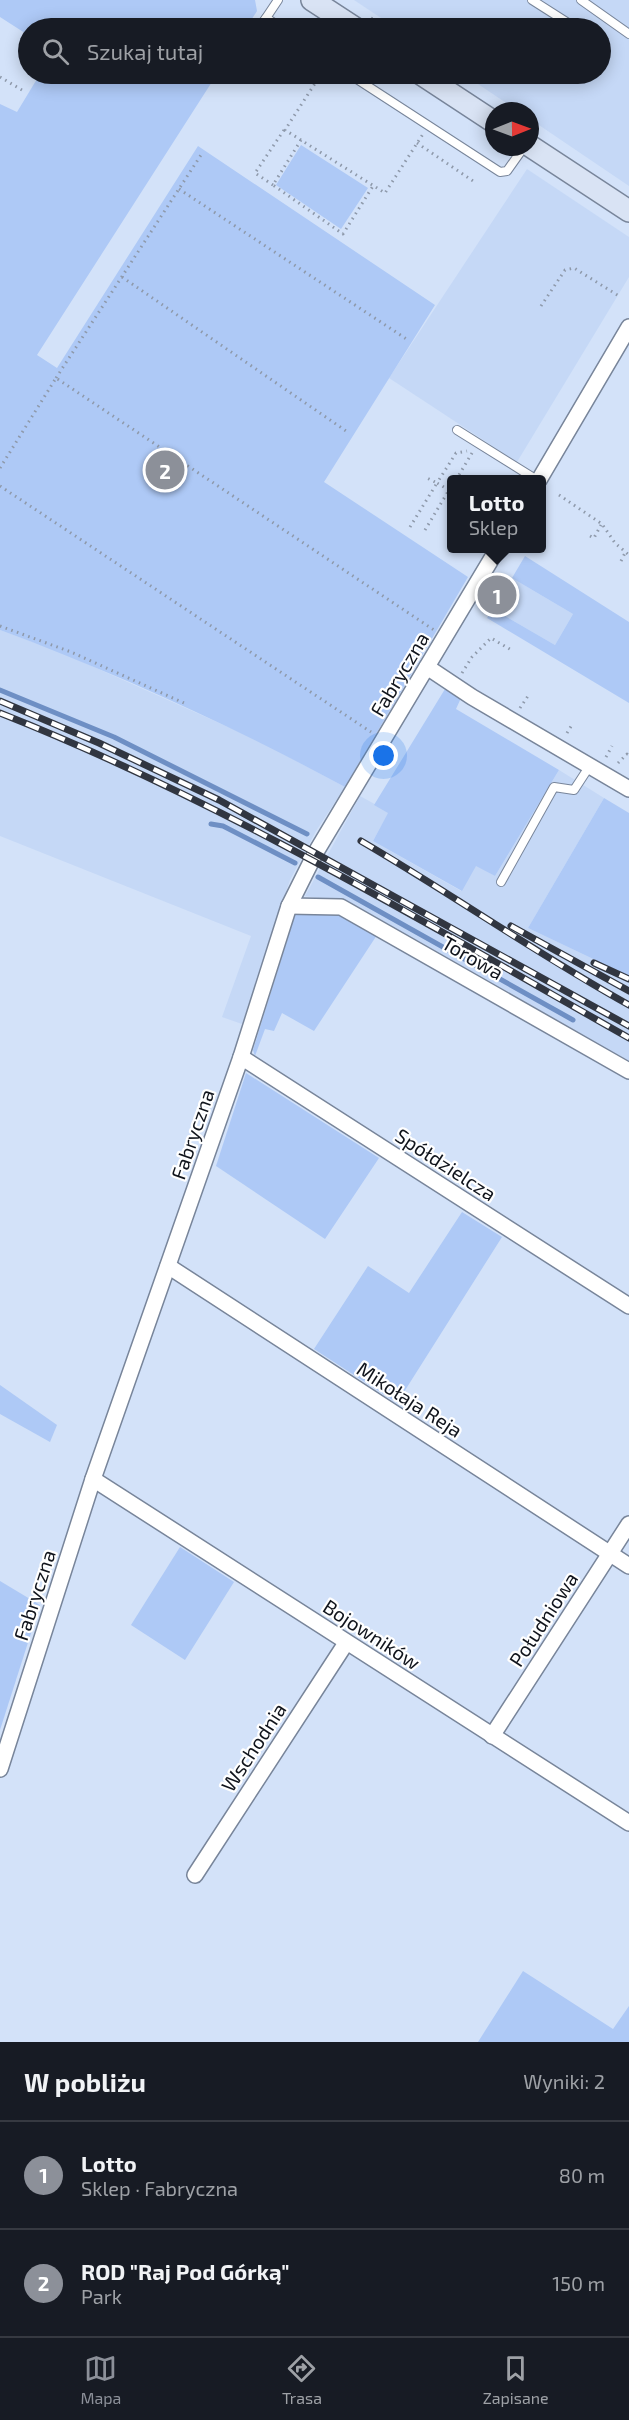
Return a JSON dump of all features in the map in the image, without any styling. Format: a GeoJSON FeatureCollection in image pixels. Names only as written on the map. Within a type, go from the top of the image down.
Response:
{"type":"FeatureCollection","features":[{"type":"Feature","properties":{"kind":"main road"},"geometry":{"type":"LineString","coordinates":[[319,2],[341,18]]}},
{"type":"Feature","properties":{"kind":"main road"},"geometry":{"type":"LineString","coordinates":[[436,84],[485,116]]}},
{"type":"Feature","properties":{"kind":"main road"},"geometry":{"type":"LineString","coordinates":[[539,152],[629,211]]}},
{"type":"Feature","properties":{"kind":"street"},"geometry":{"type":"LineString","coordinates":[[541,475],[629,327]]}},
{"type":"Feature","properties":{"kind":"street","name":"Fabryczna"},"geometry":{"type":"LineString","coordinates":[[0,1769],[93,1479],[241,1057],[289,906],[311,861],[496,553]]}},
{"type":"Feature","properties":{"kind":"street"},"geometry":{"type":"LineString","coordinates":[[428,668],[629,789]]}},
{"type":"Feature","properties":{"kind":"street","name":"Torowa"},"geometry":{"type":"LineString","coordinates":[[289,906],[341,907],[629,1071]]}},
{"type":"Feature","properties":{"kind":"street","name":"Spółdzielcza"},"geometry":{"type":"LineString","coordinates":[[241,1057],[629,1306]]}},
{"type":"Feature","properties":{"kind":"street","name":"Mikołaja Reja"},"geometry":{"type":"LineString","coordinates":[[168,1266],[629,1566]]}},
{"type":"Feature","properties":{"kind":"street","name":"Bojowników"},"geometry":{"type":"LineString","coordinates":[[93,1479],[629,1823]]}},
{"type":"Feature","properties":{"kind":"street","name":"Południowa"},"geometry":{"type":"LineString","coordinates":[[492,1736],[629,1524]]}},
{"type":"Feature","properties":{"kind":"street","name":"Wschodnia"},"geometry":{"type":"LineString","coordinates":[[195,1875],[346,1643]]}},
{"type":"Feature","properties":{"kind":"lane"},"geometry":{"type":"LineString","coordinates":[[266,18],[278,0]]}},
{"type":"Feature","properties":{"kind":"lane"},"geometry":{"type":"LineString","coordinates":[[532,0],[560,18]]}},
{"type":"Feature","properties":{"kind":"lane"},"geometry":{"type":"LineString","coordinates":[[581,0],[606,18]]}},
{"type":"Feature","properties":{"kind":"lane"},"geometry":{"type":"LineString","coordinates":[[611,21],[629,34]]}},
{"type":"Feature","properties":{"kind":"lane"},"geometry":{"type":"LineString","coordinates":[[364,84],[500,172],[507,171],[518,156]]}},
{"type":"Feature","properties":{"kind":"lane"},"geometry":{"type":"LineString","coordinates":[[457,430],[530,475]]}},
{"type":"Feature","properties":{"kind":"lane"},"geometry":{"type":"LineString","coordinates":[[501,882],[554,788],[574,790],[589,767]]}},
{"type":"Feature","properties":{"kind":"path"},"geometry":{"type":"LineString","coordinates":[[0,77],[22,90]]}},
{"type":"Feature","properties":{"kind":"path"},"geometry":{"type":"LineString","coordinates":[[314,84],[255,173],[343,234],[373,186]]}},
{"type":"Feature","properties":{"kind":"path"},"geometry":{"type":"LineString","coordinates":[[285,130],[385,194],[425,132]]}},
{"type":"Feature","properties":{"kind":"path"},"geometry":{"type":"LineString","coordinates":[[273,185],[301,140]]}},
{"type":"Feature","properties":{"kind":"path"},"geometry":{"type":"LineString","coordinates":[[417,143],[476,183]]}},
{"type":"Feature","properties":{"kind":"path"},"geometry":{"type":"LineString","coordinates":[[0,468],[201,155]]}},
{"type":"Feature","properties":{"kind":"path"},"geometry":{"type":"LineString","coordinates":[[179,189],[408,340]]}},
{"type":"Feature","properties":{"kind":"path"},"geometry":{"type":"LineString","coordinates":[[541,306],[565,270],[574,268],[619,296]]}},
{"type":"Feature","properties":{"kind":"path"},"geometry":{"type":"LineString","coordinates":[[122,278],[350,432]]}},
{"type":"Feature","properties":{"kind":"path"},"geometry":{"type":"LineString","coordinates":[[56,378],[446,637]]}},
{"type":"Feature","properties":{"kind":"path"},"geometry":{"type":"LineString","coordinates":[[459,475],[472,452]]}},
{"type":"Feature","properties":{"kind":"path"},"geometry":{"type":"LineString","coordinates":[[410,527],[456,453],[472,452],[482,458]]}},
{"type":"Feature","properties":{"kind":"path"},"geometry":{"type":"LineString","coordinates":[[427,478],[447,489]]}},
{"type":"Feature","properties":{"kind":"path"},"geometry":{"type":"LineString","coordinates":[[0,486],[383,741]]}},
{"type":"Feature","properties":{"kind":"path"},"geometry":{"type":"LineString","coordinates":[[425,530],[447,493]]}},
{"type":"Feature","properties":{"kind":"path"},"geometry":{"type":"LineString","coordinates":[[559,495],[602,524],[627,554],[621,561]]}},
{"type":"Feature","properties":{"kind":"path"},"geometry":{"type":"LineString","coordinates":[[590,536],[594,538],[602,524]]}},
{"type":"Feature","properties":{"kind":"path"},"geometry":{"type":"LineString","coordinates":[[0,626],[70,652],[184,703]]}},
{"type":"Feature","properties":{"kind":"path"},"geometry":{"type":"LineString","coordinates":[[459,677],[472,657],[491,639],[513,651]]}},
{"type":"Feature","properties":{"kind":"path"},"geometry":{"type":"LineString","coordinates":[[520,708],[528,696]]}},
{"type":"Feature","properties":{"kind":"path"},"geometry":{"type":"LineString","coordinates":[[567,733],[573,723]]}},
{"type":"Feature","properties":{"kind":"path"},"geometry":{"type":"LineString","coordinates":[[606,757],[612,746]]}},
{"type":"Feature","properties":{"kind":"shaded area"},"geometry":{"type":"Polygon","coordinates":[[[0,0],[255,0],[257,11],[252,18],[18,18],[18,29],[0,17],[0,0]]]}},
{"type":"Feature","properties":{"kind":"shaded area"},"geometry":{"type":"Polygon","coordinates":[[[354,0],[629,0],[629,186],[539,125],[539,102],[505,102],[478,84],[611,84],[611,18],[381,18],[354,0]]]}},
{"type":"Feature","properties":{"kind":"shaded area"},"geometry":{"type":"Polygon","coordinates":[[[34,84],[211,84],[37,355],[57,368],[198,146],[435,305],[324,482],[468,577],[345,787],[176,702],[0,630],[0,104],[17,112],[34,84]]]}},
{"type":"Feature","properties":{"kind":"shaded area"},"geometry":{"type":"Polygon","coordinates":[[[301,145],[368,188],[341,229],[276,185],[301,145]]]}},
{"type":"Feature","properties":{"kind":"shaded area"},"geometry":{"type":"Polygon","coordinates":[[[527,169],[629,237],[629,277],[517,462],[389,378],[527,169]]]}},
{"type":"Feature","properties":{"kind":"shaded area"},"geometry":{"type":"Polygon","coordinates":[[[525,556],[629,622],[629,703],[487,618],[493,609],[555,645],[573,614],[512,578],[525,556]]]}},
{"type":"Feature","properties":{"kind":"shaded area"},"geometry":{"type":"Polygon","coordinates":[[[512,578],[573,614],[555,645],[493,609],[512,578]]]}},
{"type":"Feature","properties":{"kind":"shaded area"},"geometry":{"type":"Polygon","coordinates":[[[0,630],[65,654],[255,739],[345,787],[316,831],[290,880],[242,1024],[222,1017],[251,936],[0,836],[0,630]]]}},
{"type":"Feature","properties":{"kind":"shaded area"},"geometry":{"type":"Polygon","coordinates":[[[445,689],[461,698],[456,709],[559,770],[495,876],[476,866],[462,891],[373,841],[388,813],[374,805],[445,689]]]}},
{"type":"Feature","properties":{"kind":"shaded area"},"geometry":{"type":"Polygon","coordinates":[[[559,770],[604,798],[528,928],[629,976],[629,1061],[361,909],[345,902],[305,896],[360,796],[389,812],[373,841],[461,891],[476,865],[495,876],[559,770]]]}},
{"type":"Feature","properties":{"kind":"shaded area"},"geometry":{"type":"Polygon","coordinates":[[[604,798],[629,813],[629,976],[528,928],[604,798]]]}},
{"type":"Feature","properties":{"kind":"shaded area"},"geometry":{"type":"Polygon","coordinates":[[[319,912],[344,915],[377,935],[314,1031],[282,1013],[274,1031],[265,1029],[255,1056],[253,1050],[295,915],[319,912]]]}},
{"type":"Feature","properties":{"kind":"shaded area"},"geometry":{"type":"Polygon","coordinates":[[[246,1073],[379,1158],[325,1239],[216,1166],[246,1073]]]}},
{"type":"Feature","properties":{"kind":"shaded area"},"geometry":{"type":"Polygon","coordinates":[[[462,1212],[502,1237],[397,1403],[314,1349],[368,1266],[409,1293],[462,1212]]]}},
{"type":"Feature","properties":{"kind":"shaded area"},"geometry":{"type":"Polygon","coordinates":[[[0,1385],[57,1425],[50,1442],[0,1414],[0,1385]]]}},
{"type":"Feature","properties":{"kind":"shaded area"},"geometry":{"type":"Polygon","coordinates":[[[180,1547],[234,1582],[185,1660],[131,1625],[180,1547]]]}},
{"type":"Feature","properties":{"kind":"shaded area"},"geometry":{"type":"Polygon","coordinates":[[[0,1581],[40,1605],[0,1730],[0,1581]]]}},
{"type":"Feature","properties":{"kind":"shaded area"},"geometry":{"type":"Polygon","coordinates":[[[523,1971],[613,2029],[629,2006],[629,2042],[478,2042],[523,1971]]]}},
{"type":"Feature","properties":{"kind":"waterway"},"geometry":{"type":"LineString","coordinates":[[0,690],[114,737],[307,834]]}},
{"type":"Feature","properties":{"kind":"waterway"},"geometry":{"type":"LineString","coordinates":[[211,824],[223,826],[295,863]]}},
{"type":"Feature","properties":{"kind":"waterway"},"geometry":{"type":"LineString","coordinates":[[318,877],[573,1020]]}},
{"type":"Feature","properties":{"kind":"railway"},"geometry":{"type":"LineString","coordinates":[[0,701],[99,743],[219,800],[629,1026]]}},
{"type":"Feature","properties":{"kind":"railway"},"geometry":{"type":"LineString","coordinates":[[0,713],[82,747],[242,823],[398,907],[629,1038]]}},
{"type":"Feature","properties":{"kind":"railway"},"geometry":{"type":"LineString","coordinates":[[361,841],[629,1005]]}},
{"type":"Feature","properties":{"kind":"railway"},"geometry":{"type":"LineString","coordinates":[[511,926],[629,991]]}},
{"type":"Feature","properties":{"kind":"railway"},"geometry":{"type":"LineString","coordinates":[[594,963],[629,979]]}},
{"type":"Feature","properties":{"kind":"place","name":"ROD \"Raj Pod Górką\""},"geometry":{"type":"Point","coordinates":[165,470]}},
{"type":"Feature","properties":{"kind":"place","name":"Lotto"},"geometry":{"type":"Point","coordinates":[497,595]}}]}
